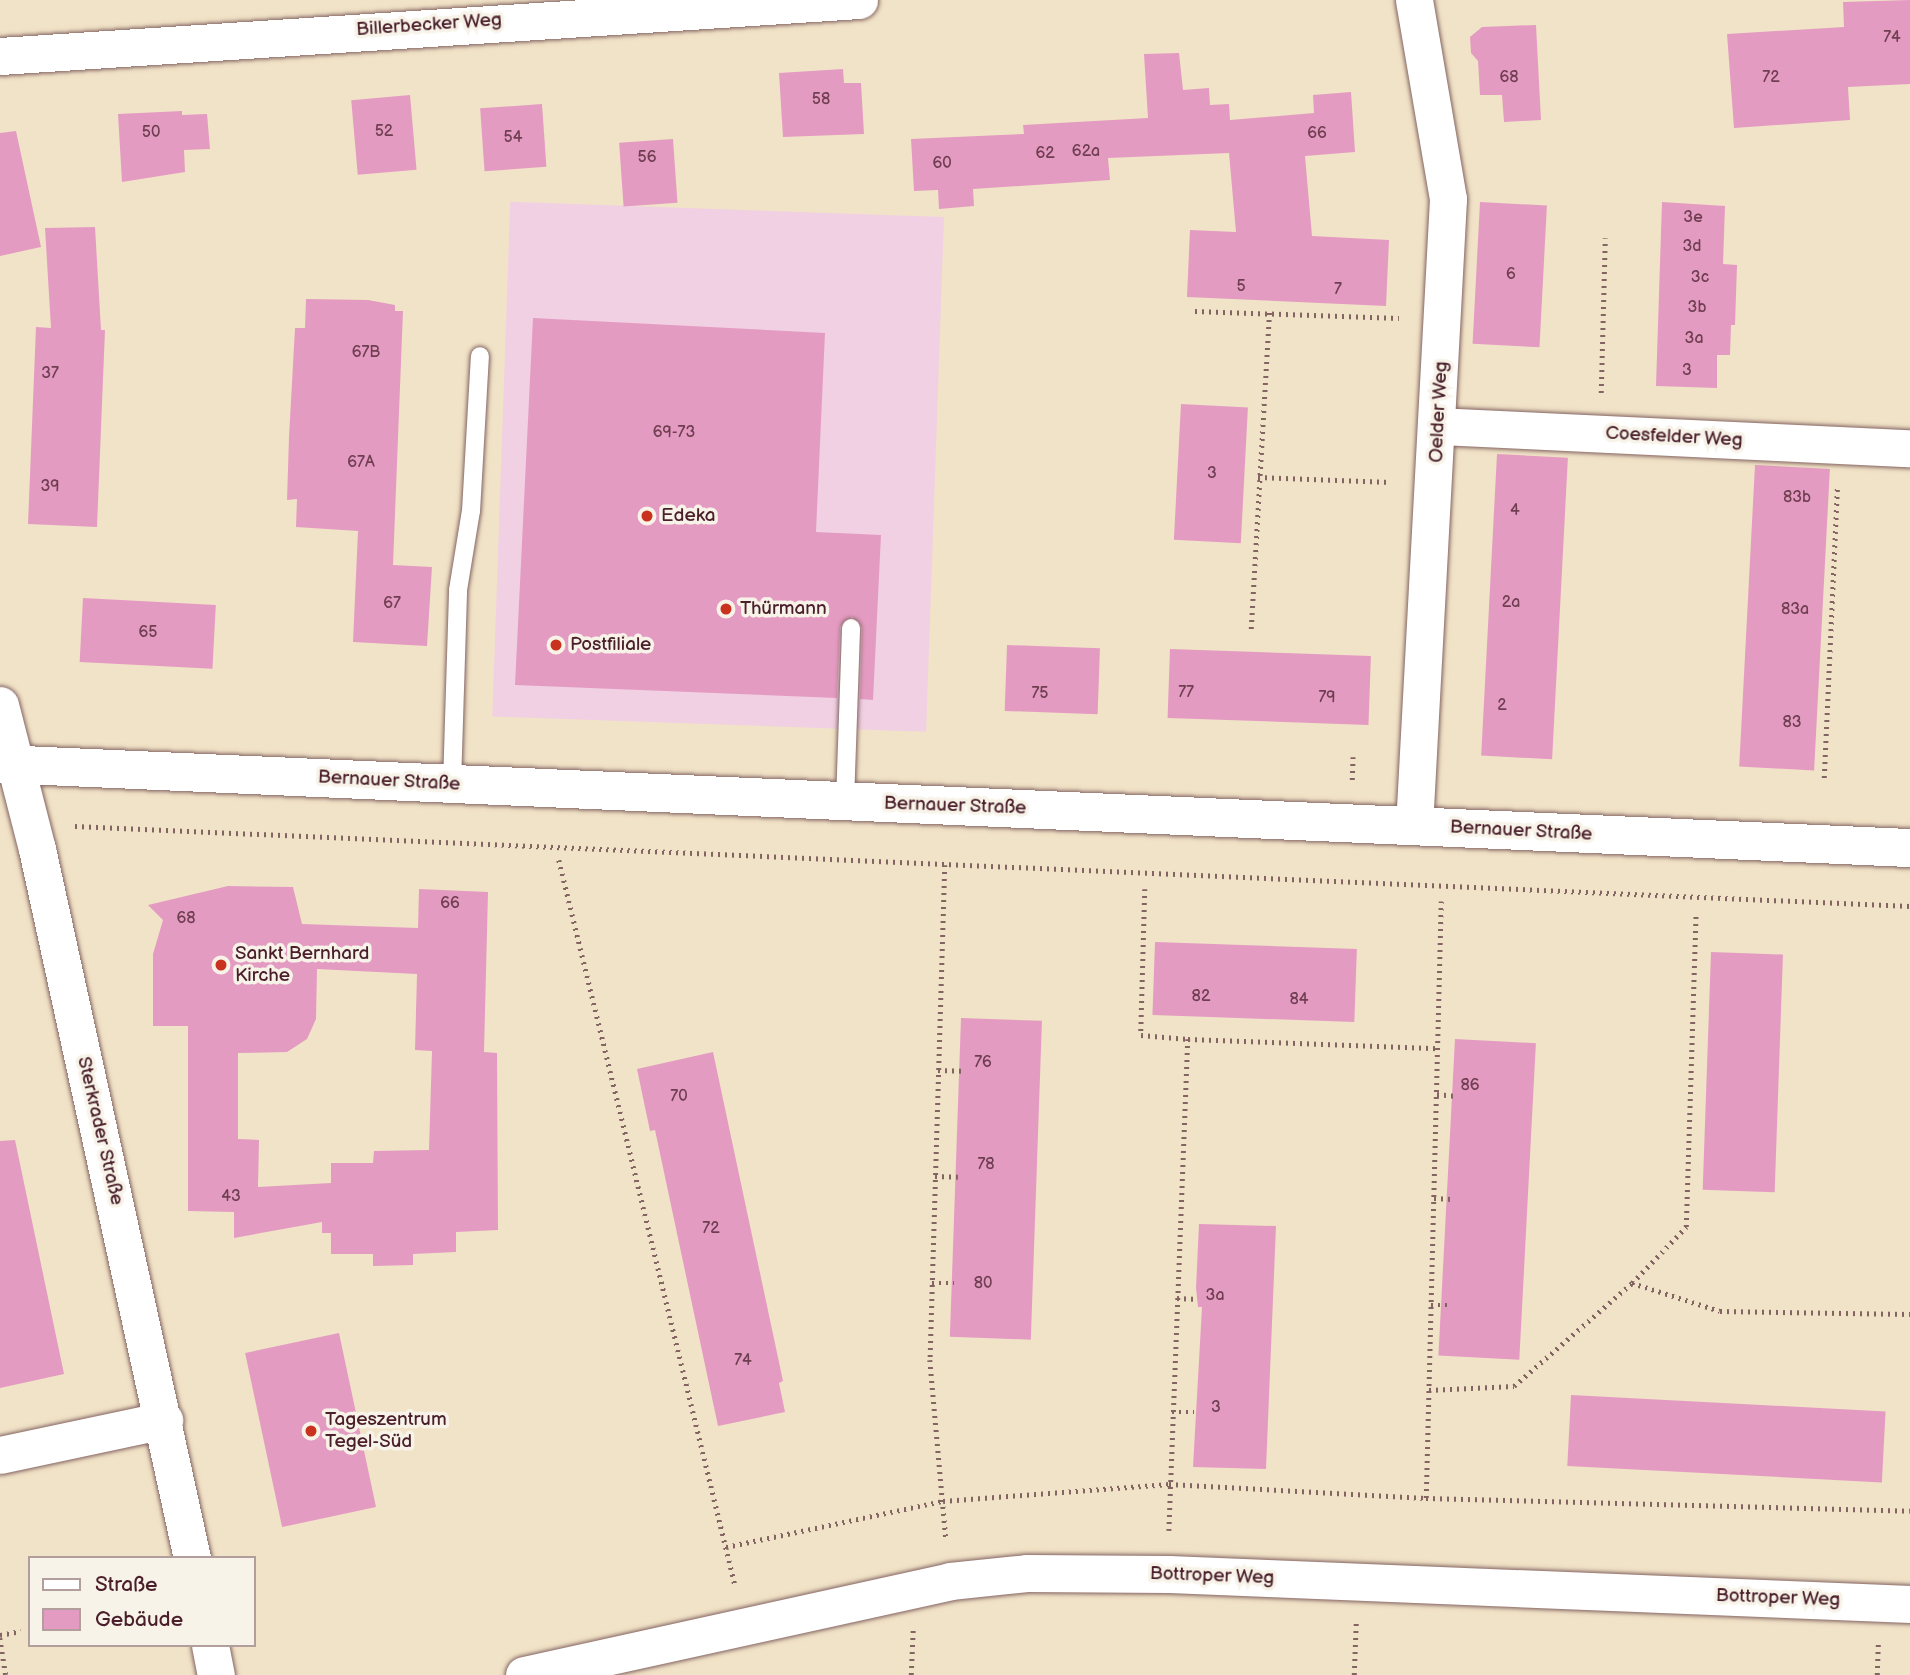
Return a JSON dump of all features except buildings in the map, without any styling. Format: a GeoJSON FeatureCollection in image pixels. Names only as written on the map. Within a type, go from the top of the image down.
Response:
{"type":"FeatureCollection","features":[{"type":"Feature","properties":{"kind":"main road","name":"Bernauer Straße"},"geometry":{"type":"LineString","coordinates":[[8,764],[1910,848]]}},
{"type":"Feature","properties":{"kind":"street","name":"Billerbecker Weg"},"geometry":{"type":"LineString","coordinates":[[0,56],[395,13],[859,0]]}},
{"type":"Feature","properties":{"kind":"street","name":"Oelder Weg"},"geometry":{"type":"LineString","coordinates":[[1413,0],[1448,199],[1438,426],[1414,826]]}},
{"type":"Feature","properties":{"kind":"street","name":"Coesfelder Weg"},"geometry":{"type":"LineString","coordinates":[[1438,426],[1910,448]]}},
{"type":"Feature","properties":{"kind":"street","name":"Sterkrader Straße"},"geometry":{"type":"LineString","coordinates":[[0,705],[8,764],[164,1420],[192,1556]]}},
{"type":"Feature","properties":{"kind":"street"},"geometry":{"type":"LineString","coordinates":[[0,1455],[164,1420]]}},
{"type":"Feature","properties":{"kind":"street","name":"Bottroper Weg"},"geometry":{"type":"LineString","coordinates":[[524,1675],[744,1624],[950,1581],[1027,1573],[1169,1574],[1910,1604]]}},
{"type":"Feature","properties":{"kind":"street"},"geometry":{"type":"LineString","coordinates":[[210,1647],[216,1675]]}},
{"type":"Feature","properties":{"kind":"lane"},"geometry":{"type":"LineString","coordinates":[[452,784],[458,590],[471,510],[480,356]]}},
{"type":"Feature","properties":{"kind":"lane"},"geometry":{"type":"LineString","coordinates":[[845,802],[851,628]]}},
{"type":"Feature","properties":{"kind":"path"},"geometry":{"type":"LineString","coordinates":[[1600,408],[1605,238]]}},
{"type":"Feature","properties":{"kind":"path"},"geometry":{"type":"LineString","coordinates":[[1195,311],[1404,318]]}},
{"type":"Feature","properties":{"kind":"path"},"geometry":{"type":"LineString","coordinates":[[1251,629],[1269,313]]}},
{"type":"Feature","properties":{"kind":"path"},"geometry":{"type":"LineString","coordinates":[[1824,778],[1839,445]]}},
{"type":"Feature","properties":{"kind":"path"},"geometry":{"type":"LineString","coordinates":[[1258,477],[1396,483]]}},
{"type":"Feature","properties":{"kind":"path"},"geometry":{"type":"LineString","coordinates":[[1352,783],[1353,757]]}},
{"type":"Feature","properties":{"kind":"path"},"geometry":{"type":"LineString","coordinates":[[139,829],[1910,906]]}},
{"type":"Feature","properties":{"kind":"path"},"geometry":{"type":"LineString","coordinates":[[559,860],[744,1624]]}},
{"type":"Feature","properties":{"kind":"path"},"geometry":{"type":"LineString","coordinates":[[945,865],[930,1360],[950,1581]]}},
{"type":"Feature","properties":{"kind":"path"},"geometry":{"type":"LineString","coordinates":[[1145,889],[1141,1035],[1438,1048]]}},
{"type":"Feature","properties":{"kind":"path"},"geometry":{"type":"LineString","coordinates":[[1426,1497],[1441,901]]}},
{"type":"Feature","properties":{"kind":"path"},"geometry":{"type":"LineString","coordinates":[[1429,1390],[1514,1386],[1632,1283],[1686,1227],[1696,913]]}},
{"type":"Feature","properties":{"kind":"path"},"geometry":{"type":"LineString","coordinates":[[1169,1574],[1172,1412],[1188,1038]]}},
{"type":"Feature","properties":{"kind":"path"},"geometry":{"type":"LineString","coordinates":[[938,1070],[962,1071]]}},
{"type":"Feature","properties":{"kind":"path"},"geometry":{"type":"LineString","coordinates":[[1437,1094],[1456,1096]]}},
{"type":"Feature","properties":{"kind":"path"},"geometry":{"type":"LineString","coordinates":[[935,1176],[958,1177]]}},
{"type":"Feature","properties":{"kind":"path"},"geometry":{"type":"LineString","coordinates":[[1434,1198],[1452,1199]]}},
{"type":"Feature","properties":{"kind":"path"},"geometry":{"type":"LineString","coordinates":[[932,1283],[954,1283]]}},
{"type":"Feature","properties":{"kind":"path"},"geometry":{"type":"LineString","coordinates":[[1632,1283],[1720,1311],[1910,1314]]}},
{"type":"Feature","properties":{"kind":"path"},"geometry":{"type":"LineString","coordinates":[[1177,1298],[1198,1299]]}},
{"type":"Feature","properties":{"kind":"path"},"geometry":{"type":"LineString","coordinates":[[1431,1305],[1448,1305]]}},
{"type":"Feature","properties":{"kind":"path"},"geometry":{"type":"LineString","coordinates":[[1172,1412],[1194,1412]]}},
{"type":"Feature","properties":{"kind":"path"},"geometry":{"type":"LineString","coordinates":[[726,1547],[943,1501],[1170,1484],[1426,1497],[1910,1511]]}},
{"type":"Feature","properties":{"kind":"path"},"geometry":{"type":"LineString","coordinates":[[1354,1675],[1356,1618]]}},
{"type":"Feature","properties":{"kind":"path"},"geometry":{"type":"LineString","coordinates":[[911,1675],[913,1629]]}},
{"type":"Feature","properties":{"kind":"path"},"geometry":{"type":"LineString","coordinates":[[6,1675],[0,1637],[21,1631]]}},
{"type":"Feature","properties":{"kind":"path"},"geometry":{"type":"LineString","coordinates":[[1877,1675],[1878,1643]]}},
{"type":"Feature","properties":{"kind":"shaded area"},"geometry":{"type":"Polygon","coordinates":[[[510,202],[944,217],[926,732],[492,717],[510,202]]]}},
{"type":"Feature","properties":{"kind":"place","name":"Edeka"},"geometry":{"type":"Point","coordinates":[647,516]}},
{"type":"Feature","properties":{"kind":"place","name":"Thürmann"},"geometry":{"type":"Point","coordinates":[726,609]}},
{"type":"Feature","properties":{"kind":"place","name":"Postfiliale"},"geometry":{"type":"Point","coordinates":[556,645]}},
{"type":"Feature","properties":{"kind":"place","name":"Sankt Bernhard Kirche"},"geometry":{"type":"Point","coordinates":[221,965]}},
{"type":"Feature","properties":{"kind":"place","name":"Tageszentrum Tegel-Süd"},"geometry":{"type":"Point","coordinates":[311,1431]}}]}
